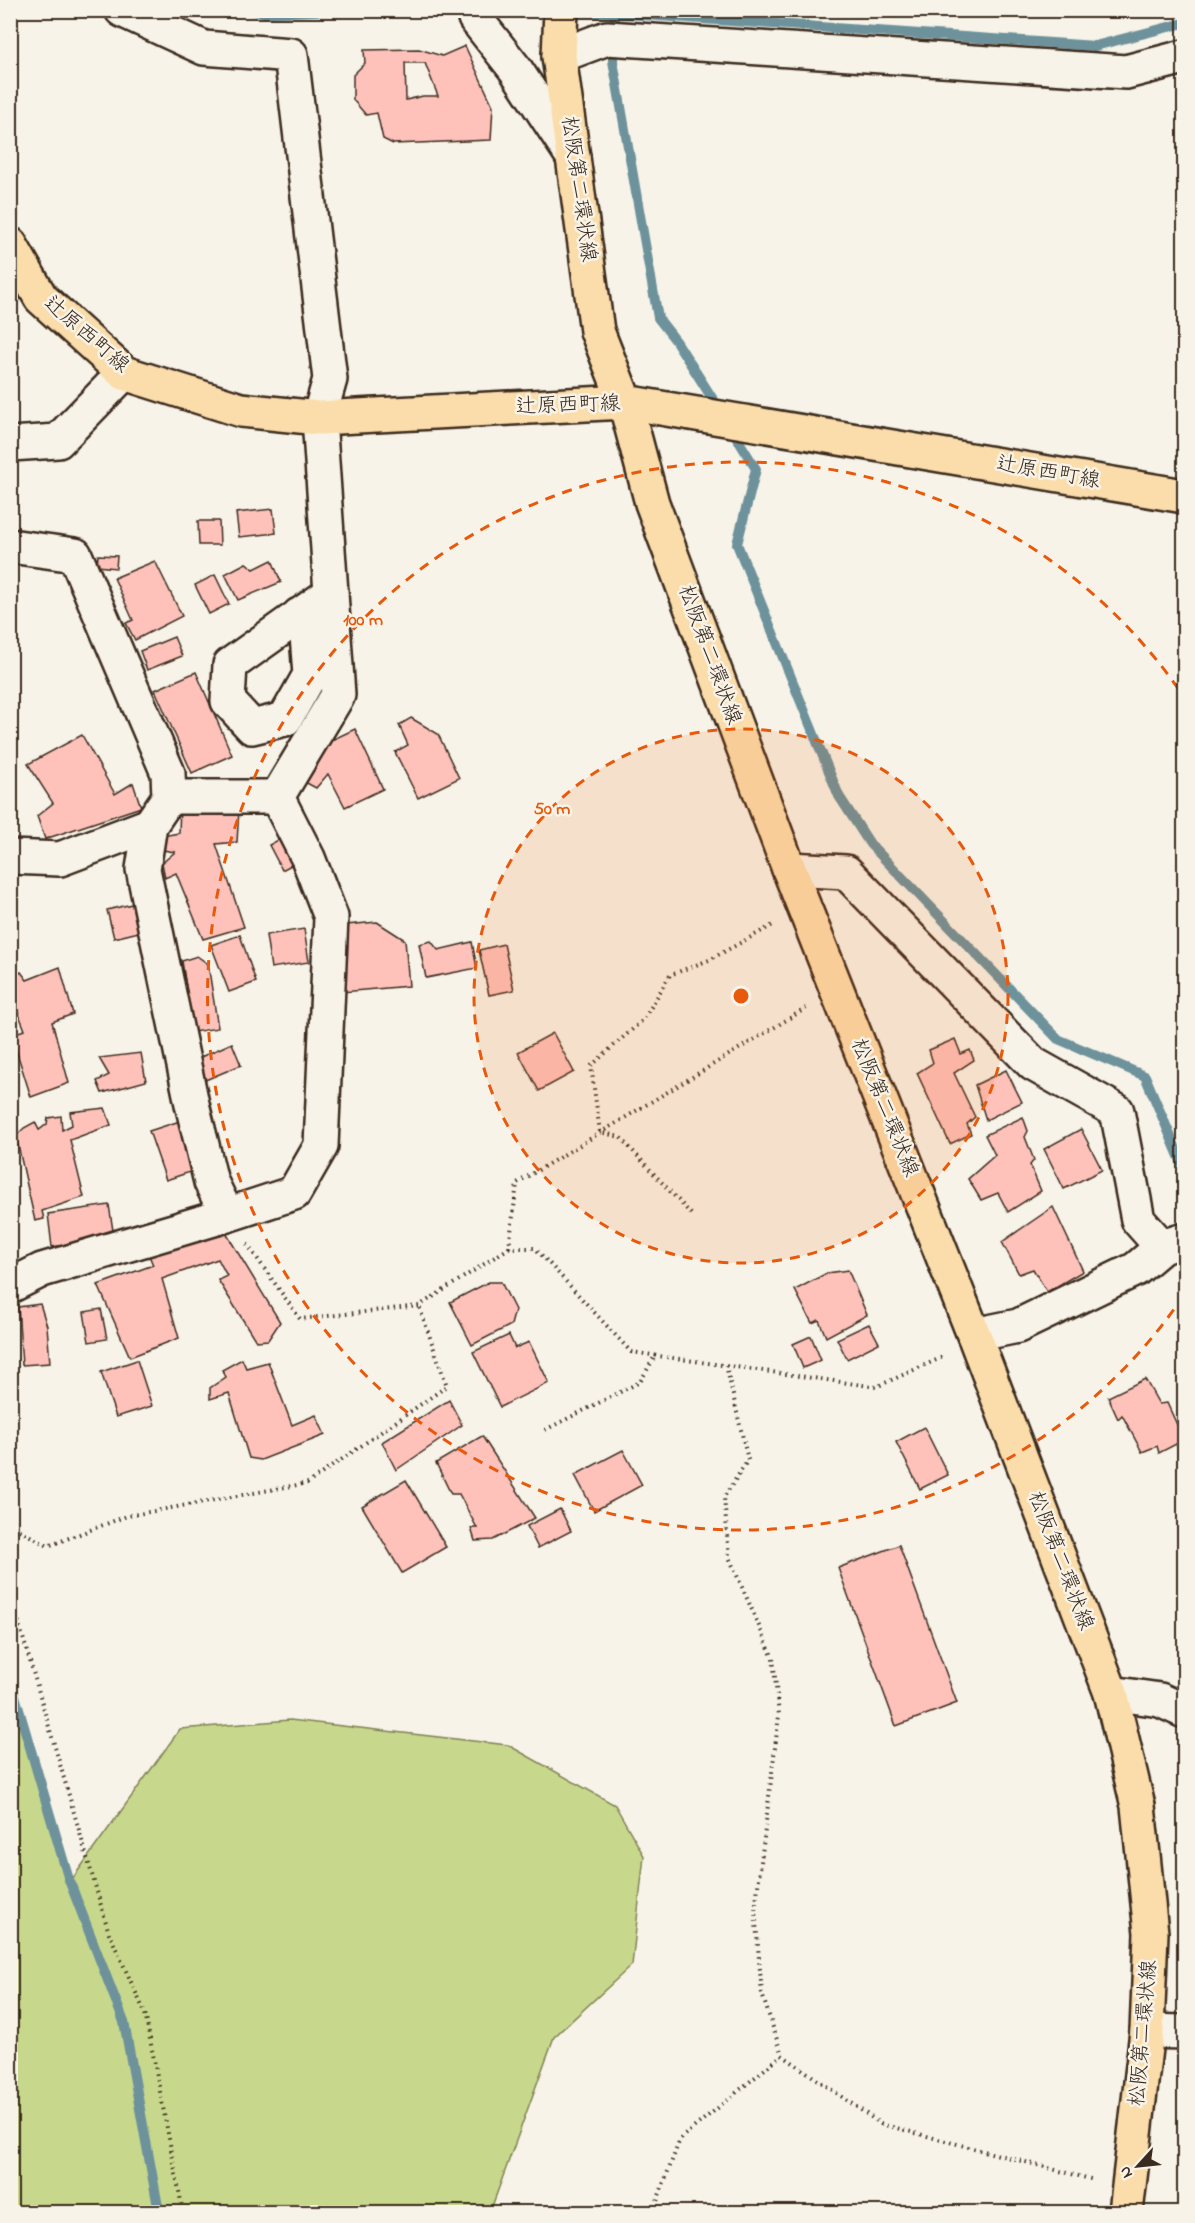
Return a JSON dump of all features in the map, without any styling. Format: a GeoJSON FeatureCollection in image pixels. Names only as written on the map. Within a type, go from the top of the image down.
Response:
{"type":"FeatureCollection","features":[{"type":"Feature","properties":{"kind":"main road","name":"松阪第二環状線"},"geometry":{"type":"LineString","coordinates":[[561,10],[559,56],[597,331],[625,402],[652,503],[789,869],[974,1335],[1111,1693],[1138,1806],[1151,1933],[1147,2031],[1127,2201]]}},
{"type":"Feature","properties":{"kind":"main road","name":"辻原西町線"},"geometry":{"type":"LineString","coordinates":[[10,244],[40,298],[124,373],[241,410],[320,418],[625,402],[1185,496]]}},
{"type":"Feature","properties":{"kind":"street"},"geometry":{"type":"LineString","coordinates":[[122,10],[204,48],[291,55],[330,379],[320,418],[338,695],[277,797]]}},
{"type":"Feature","properties":{"kind":"street"},"geometry":{"type":"LineString","coordinates":[[472,10],[475,18],[516,70],[573,157]]}},
{"type":"Feature","properties":{"kind":"street"},"geometry":{"type":"LineString","coordinates":[[559,56],[607,38],[1126,72],[1185,57]]}},
{"type":"Feature","properties":{"kind":"street"},"geometry":{"type":"LineString","coordinates":[[10,444],[58,441],[124,373]]}},
{"type":"Feature","properties":{"kind":"street"},"geometry":{"type":"LineString","coordinates":[[10,546],[75,555],[168,774],[168,797],[150,825],[143,869],[192,1104],[211,1182],[227,1215]]}},
{"type":"Feature","properties":{"kind":"street"},"geometry":{"type":"LineString","coordinates":[[298,615],[331,593]]}},
{"type":"Feature","properties":{"kind":"street"},"geometry":{"type":"LineString","coordinates":[[168,797],[277,797]]}},
{"type":"Feature","properties":{"kind":"street"},"geometry":{"type":"LineString","coordinates":[[10,1286],[42,1270],[294,1193],[321,1146],[331,917],[308,858],[277,797]]}},
{"type":"Feature","properties":{"kind":"street"},"geometry":{"type":"LineString","coordinates":[[10,857],[60,859],[150,825]]}},
{"type":"Feature","properties":{"kind":"street"},"geometry":{"type":"LineString","coordinates":[[789,869],[846,872],[1033,1064],[1117,1111],[1138,1220],[1173,1243],[1136,1269],[1018,1326],[974,1335]]}},
{"type":"Feature","properties":{"kind":"street"},"geometry":{"type":"LineString","coordinates":[[1111,1693],[1160,1700],[1185,1711]]}},
{"type":"Feature","properties":{"kind":"street"},"geometry":{"type":"LineString","coordinates":[[1147,2031],[1185,2032]]}},
{"type":"Feature","properties":{"kind":"path"},"geometry":{"type":"LineString","coordinates":[[600,1132],[591,1066],[644,1019],[670,975],[709,960],[778,922]]}},
{"type":"Feature","properties":{"kind":"path"},"geometry":{"type":"LineString","coordinates":[[509,1248],[516,1183],[837,989]]}},
{"type":"Feature","properties":{"kind":"path"},"geometry":{"type":"LineString","coordinates":[[600,1132],[620,1137],[691,1214]]}},
{"type":"Feature","properties":{"kind":"path"},"geometry":{"type":"LineString","coordinates":[[227,1215],[300,1319],[419,1306],[509,1248],[535,1248],[631,1352],[876,1387],[955,1351],[974,1335]]}},
{"type":"Feature","properties":{"kind":"path"},"geometry":{"type":"LineString","coordinates":[[14,1527],[48,1546],[127,1516],[308,1483],[447,1386],[419,1306]]}},
{"type":"Feature","properties":{"kind":"path"},"geometry":{"type":"LineString","coordinates":[[545,1430],[640,1382],[655,1356]]}},
{"type":"Feature","properties":{"kind":"path"},"geometry":{"type":"LineString","coordinates":[[726,1365],[748,1460],[724,1497],[729,1557],[773,1658],[780,1714],[755,1911],[762,1994],[782,2055],[881,2124],[1127,2201]]}},
{"type":"Feature","properties":{"kind":"path"},"geometry":{"type":"LineString","coordinates":[[10,1472],[14,1527],[13,1603],[109,1933],[145,2013],[183,2212]]}},
{"type":"Feature","properties":{"kind":"path"},"geometry":{"type":"LineString","coordinates":[[653,2212],[680,2139],[782,2055]]}},
{"type":"Feature","properties":{"kind":"green space"},"geometry":{"type":"Polygon","coordinates":[[[10,1696],[70,1882],[180,1729],[290,1720],[508,1745],[615,1805],[644,1856],[632,1965],[554,2037],[490,2212],[11,2212],[10,1696]]]}},
{"type":"Feature","properties":{"kind":"building"},"geometry":{"type":"Polygon","coordinates":[[[465,46],[493,106],[491,140],[393,144],[383,139],[377,113],[366,115],[353,100],[353,75],[365,63],[364,50],[419,49],[442,56],[465,46]],[[405,63],[406,100],[423,96],[438,96],[425,63],[405,63]]]}},
{"type":"Feature","properties":{"kind":"building"},"geometry":{"type":"Polygon","coordinates":[[[273,509],[276,533],[239,537],[236,513],[273,509]]]}},
{"type":"Feature","properties":{"kind":"building"},"geometry":{"type":"Polygon","coordinates":[[[198,521],[219,521],[220,545],[199,545],[198,521]]]}},
{"type":"Feature","properties":{"kind":"building"},"geometry":{"type":"Polygon","coordinates":[[[98,555],[117,556],[116,568],[97,566],[98,555]]]}},
{"type":"Feature","properties":{"kind":"building"},"geometry":{"type":"Polygon","coordinates":[[[272,560],[281,582],[238,600],[225,574],[246,563],[254,569],[272,560]]]}},
{"type":"Feature","properties":{"kind":"building"},"geometry":{"type":"Polygon","coordinates":[[[155,561],[182,616],[135,640],[126,623],[133,620],[114,578],[155,561]]]}},
{"type":"Feature","properties":{"kind":"building"},"geometry":{"type":"Polygon","coordinates":[[[215,575],[229,604],[209,614],[195,585],[215,575]]]}},
{"type":"Feature","properties":{"kind":"building"},"geometry":{"type":"Polygon","coordinates":[[[174,637],[182,656],[147,670],[140,651],[174,637]]]}},
{"type":"Feature","properties":{"kind":"building"},"geometry":{"type":"Polygon","coordinates":[[[196,672],[232,755],[192,773],[155,690],[196,672]]]}},
{"type":"Feature","properties":{"kind":"building"},"geometry":{"type":"Polygon","coordinates":[[[411,718],[438,734],[459,778],[418,798],[395,752],[408,745],[399,725],[411,718]]]}},
{"type":"Feature","properties":{"kind":"building"},"geometry":{"type":"Polygon","coordinates":[[[355,729],[383,789],[345,807],[328,774],[316,788],[301,780],[323,744],[355,729]]]}},
{"type":"Feature","properties":{"kind":"building"},"geometry":{"type":"Polygon","coordinates":[[[82,735],[115,794],[133,783],[141,807],[45,839],[37,816],[53,803],[28,764],[82,735]]]}},
{"type":"Feature","properties":{"kind":"building"},"geometry":{"type":"Polygon","coordinates":[[[180,806],[239,809],[237,842],[216,844],[244,927],[203,939],[176,873],[165,878],[162,863],[175,852],[163,850],[162,836],[179,833],[180,806]]]}},
{"type":"Feature","properties":{"kind":"building"},"geometry":{"type":"Polygon","coordinates":[[[282,838],[295,863],[282,870],[269,845],[282,838]]]}},
{"type":"Feature","properties":{"kind":"building"},"geometry":{"type":"Polygon","coordinates":[[[136,903],[143,931],[114,938],[107,910],[136,903]]]}},
{"type":"Feature","properties":{"kind":"building"},"geometry":{"type":"Polygon","coordinates":[[[377,922],[405,940],[409,986],[342,992],[336,926],[377,922]]]}},
{"type":"Feature","properties":{"kind":"building"},"geometry":{"type":"Polygon","coordinates":[[[304,929],[309,962],[271,968],[266,935],[304,929]]]}},
{"type":"Feature","properties":{"kind":"building"},"geometry":{"type":"Polygon","coordinates":[[[240,935],[256,982],[229,992],[211,945],[240,935]]]}},
{"type":"Feature","properties":{"kind":"building"},"geometry":{"type":"Polygon","coordinates":[[[431,941],[438,950],[472,942],[477,968],[426,978],[419,944],[431,941]]]}},
{"type":"Feature","properties":{"kind":"building"},"geometry":{"type":"Polygon","coordinates":[[[504,944],[514,990],[489,995],[479,950],[504,944]]]}},
{"type":"Feature","properties":{"kind":"building"},"geometry":{"type":"Polygon","coordinates":[[[197,956],[208,964],[218,1028],[193,1032],[182,961],[197,956]]]}},
{"type":"Feature","properties":{"kind":"building"},"geometry":{"type":"Polygon","coordinates":[[[60,967],[73,1014],[52,1022],[69,1083],[31,1097],[11,1034],[25,1030],[10,992],[10,978],[21,972],[27,980],[60,967]]]}},
{"type":"Feature","properties":{"kind":"building"},"geometry":{"type":"Polygon","coordinates":[[[553,1033],[574,1072],[539,1091],[518,1052],[553,1033]]]}},
{"type":"Feature","properties":{"kind":"building"},"geometry":{"type":"Polygon","coordinates":[[[955,1039],[961,1054],[970,1050],[974,1060],[954,1073],[975,1117],[967,1124],[971,1134],[950,1144],[917,1073],[933,1063],[929,1050],[955,1039]]]}},
{"type":"Feature","properties":{"kind":"building"},"geometry":{"type":"Polygon","coordinates":[[[232,1043],[241,1065],[203,1081],[194,1060],[232,1043]]]}},
{"type":"Feature","properties":{"kind":"building"},"geometry":{"type":"Polygon","coordinates":[[[141,1053],[146,1081],[102,1093],[97,1081],[109,1075],[99,1058],[141,1053]]]}},
{"type":"Feature","properties":{"kind":"building"},"geometry":{"type":"Polygon","coordinates":[[[1006,1070],[1022,1102],[986,1120],[975,1085],[1006,1070]]]}},
{"type":"Feature","properties":{"kind":"building"},"geometry":{"type":"Polygon","coordinates":[[[105,1108],[111,1125],[70,1140],[84,1197],[42,1211],[44,1219],[35,1221],[16,1136],[35,1122],[39,1130],[47,1124],[48,1118],[61,1116],[62,1130],[72,1125],[70,1112],[105,1108]]]}},
{"type":"Feature","properties":{"kind":"building"},"geometry":{"type":"Polygon","coordinates":[[[1023,1117],[1028,1131],[1025,1137],[1034,1160],[1030,1165],[1041,1191],[1008,1212],[998,1193],[981,1200],[968,1179],[995,1155],[985,1135],[1023,1117]]]}},
{"type":"Feature","properties":{"kind":"building"},"geometry":{"type":"Polygon","coordinates":[[[180,1121],[196,1170],[166,1180],[149,1131],[180,1121]]]}},
{"type":"Feature","properties":{"kind":"building"},"geometry":{"type":"Polygon","coordinates":[[[1081,1129],[1102,1170],[1064,1189],[1044,1149],[1081,1129]]]}},
{"type":"Feature","properties":{"kind":"building"},"geometry":{"type":"Polygon","coordinates":[[[109,1205],[114,1237],[52,1247],[48,1214],[109,1205]]]}},
{"type":"Feature","properties":{"kind":"building"},"geometry":{"type":"Polygon","coordinates":[[[1053,1207],[1083,1271],[1047,1292],[1033,1269],[1019,1274],[1002,1242],[1053,1207]]]}},
{"type":"Feature","properties":{"kind":"building"},"geometry":{"type":"Polygon","coordinates":[[[226,1233],[280,1322],[268,1340],[256,1341],[218,1280],[227,1276],[218,1259],[162,1279],[179,1338],[130,1357],[98,1285],[153,1265],[148,1253],[226,1233]]]}},
{"type":"Feature","properties":{"kind":"building"},"geometry":{"type":"Polygon","coordinates":[[[848,1270],[867,1315],[826,1337],[819,1320],[812,1323],[795,1290],[827,1273],[848,1270]]]}},
{"type":"Feature","properties":{"kind":"building"},"geometry":{"type":"Polygon","coordinates":[[[489,1282],[501,1282],[515,1310],[511,1325],[472,1345],[450,1302],[489,1282]]]}},
{"type":"Feature","properties":{"kind":"building"},"geometry":{"type":"Polygon","coordinates":[[[40,1304],[47,1326],[50,1363],[22,1365],[18,1307],[40,1304]]]}},
{"type":"Feature","properties":{"kind":"building"},"geometry":{"type":"Polygon","coordinates":[[[101,1309],[107,1339],[89,1342],[84,1312],[101,1309]]]}},
{"type":"Feature","properties":{"kind":"building"},"geometry":{"type":"Polygon","coordinates":[[[869,1324],[879,1343],[847,1359],[837,1339],[869,1324]]]}},
{"type":"Feature","properties":{"kind":"building"},"geometry":{"type":"Polygon","coordinates":[[[509,1335],[515,1348],[529,1342],[549,1383],[500,1407],[473,1352],[509,1335]]]}},
{"type":"Feature","properties":{"kind":"building"},"geometry":{"type":"Polygon","coordinates":[[[811,1336],[821,1360],[803,1368],[793,1344],[811,1336]]]}},
{"type":"Feature","properties":{"kind":"building"},"geometry":{"type":"Polygon","coordinates":[[[242,1359],[246,1368],[268,1362],[292,1425],[316,1415],[325,1435],[261,1460],[249,1458],[229,1393],[210,1399],[210,1388],[226,1377],[222,1370],[242,1359]]]}},
{"type":"Feature","properties":{"kind":"building"},"geometry":{"type":"Polygon","coordinates":[[[137,1360],[152,1406],[116,1417],[101,1372],[137,1360]]]}},
{"type":"Feature","properties":{"kind":"building"},"geometry":{"type":"Polygon","coordinates":[[[1145,1379],[1159,1404],[1167,1403],[1184,1440],[1159,1453],[1157,1446],[1142,1452],[1122,1415],[1118,1419],[1108,1397],[1145,1379]]]}},
{"type":"Feature","properties":{"kind":"building"},"geometry":{"type":"Polygon","coordinates":[[[449,1400],[462,1425],[396,1470],[382,1442],[449,1400]]]}},
{"type":"Feature","properties":{"kind":"building"},"geometry":{"type":"Polygon","coordinates":[[[924,1427],[948,1475],[920,1489],[896,1442],[924,1427]]]}},
{"type":"Feature","properties":{"kind":"building"},"geometry":{"type":"Polygon","coordinates":[[[482,1436],[535,1518],[493,1540],[475,1541],[471,1528],[477,1528],[459,1494],[451,1494],[436,1463],[482,1436]]]}},
{"type":"Feature","properties":{"kind":"building"},"geometry":{"type":"Polygon","coordinates":[[[623,1450],[642,1485],[594,1511],[575,1475],[623,1450]]]}},
{"type":"Feature","properties":{"kind":"building"},"geometry":{"type":"Polygon","coordinates":[[[406,1480],[446,1547],[402,1573],[362,1506],[406,1480]]]}},
{"type":"Feature","properties":{"kind":"building"},"geometry":{"type":"Polygon","coordinates":[[[560,1509],[571,1531],[538,1548],[527,1526],[560,1509]]]}},
{"type":"Feature","properties":{"kind":"building"},"geometry":{"type":"Polygon","coordinates":[[[899,1545],[957,1703],[896,1726],[838,1568],[899,1545]]]}},
{"type":"Feature","properties":{"kind":"waterway"},"geometry":{"type":"LineString","coordinates":[[252,10],[264,13],[336,10]]}},
{"type":"Feature","properties":{"kind":"waterway"},"geometry":{"type":"LineString","coordinates":[[538,10],[615,13],[1095,46],[1184,23]]}},
{"type":"Feature","properties":{"kind":"waterway"},"geometry":{"type":"LineString","coordinates":[[615,13],[613,61],[658,318],[676,341],[721,412]]}},
{"type":"Feature","properties":{"kind":"waterway"},"geometry":{"type":"LineString","coordinates":[[729,425],[756,469],[737,544],[839,796],[870,844],[1058,1039],[1145,1076],[1184,1168]]}},
{"type":"Feature","properties":{"kind":"waterway"},"geometry":{"type":"LineString","coordinates":[[10,1679],[69,1880],[124,2022],[159,2212]]}}]}
